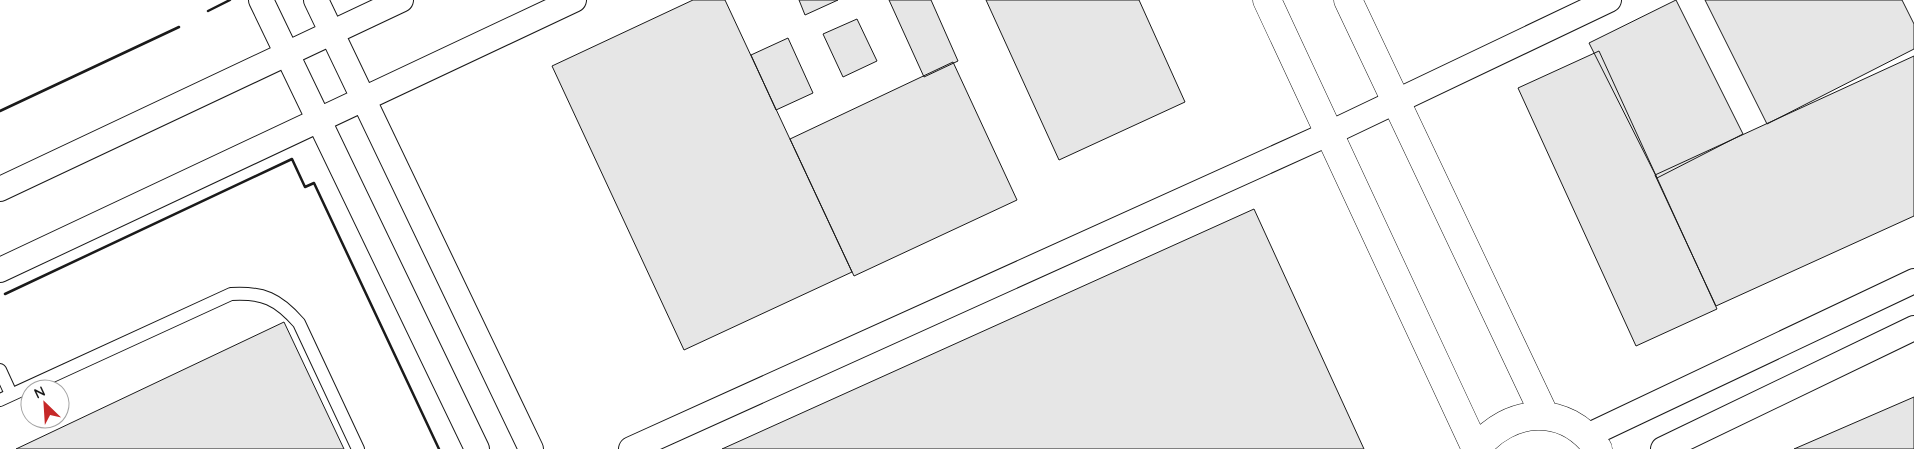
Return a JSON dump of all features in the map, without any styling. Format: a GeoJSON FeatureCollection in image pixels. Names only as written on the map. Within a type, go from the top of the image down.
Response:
{"type":"FeatureCollection","features":[{"type":"Feature","properties":{"kind":"street"},"geometry":{"type":"LineString","coordinates":[[262,0],[477,449]]}},
{"type":"Feature","properties":{"kind":"street"},"geometry":{"type":"LineString","coordinates":[[316,0],[531,449]]}},
{"type":"Feature","properties":{"kind":"street"},"geometry":{"type":"LineString","coordinates":[[0,189],[401,0]]}},
{"type":"Feature","properties":{"kind":"street"},"geometry":{"type":"LineString","coordinates":[[0,270],[574,0]]}},
{"type":"Feature","properties":{"kind":"street"},"geometry":{"type":"LineString","coordinates":[[1268,0],[1476,449],[1486,437],[1499,427],[1513,420],[1529,416],[1561,419],[1575,426],[1593,442],[1914,281]]}},
{"type":"Feature","properties":{"kind":"street"},"geometry":{"type":"LineString","coordinates":[[1348,0],[1545,416]]}},
{"type":"Feature","properties":{"kind":"street"},"geometry":{"type":"LineString","coordinates":[[631,449],[1330,133],[1608,0]]}},
{"type":"Feature","properties":{"kind":"street"},"geometry":{"type":"LineString","coordinates":[[1663,449],[1914,328]]}},
{"type":"Feature","properties":{"kind":"lane"},"geometry":{"type":"LineString","coordinates":[[0,370],[6,397],[231,294],[250,293],[271,298],[287,309],[299,323],[358,449]]}},
{"type":"Feature","properties":{"kind":"building"},"geometry":{"type":"Polygon","coordinates":[[[693,0],[725,0],[852,272],[684,350],[552,66],[693,0]]]}},
{"type":"Feature","properties":{"kind":"building"},"geometry":{"type":"Polygon","coordinates":[[[799,0],[838,0],[805,15],[799,0]]]}},
{"type":"Feature","properties":{"kind":"building"},"geometry":{"type":"Polygon","coordinates":[[[889,0],[931,0],[958,61],[924,77],[889,0]]]}},
{"type":"Feature","properties":{"kind":"building"},"geometry":{"type":"Polygon","coordinates":[[[986,0],[1139,0],[1185,102],[1059,160],[986,0]]]}},
{"type":"Feature","properties":{"kind":"building"},"geometry":{"type":"Polygon","coordinates":[[[1676,0],[1743,134],[1657,178],[1589,43],[1676,0]]]}},
{"type":"Feature","properties":{"kind":"building"},"geometry":{"type":"Polygon","coordinates":[[[1705,0],[1902,0],[1914,24],[1914,49],[1767,124],[1705,0]]]}},
{"type":"Feature","properties":{"kind":"building"},"geometry":{"type":"Polygon","coordinates":[[[857,19],[877,61],[843,77],[823,34],[857,19]]]}},
{"type":"Feature","properties":{"kind":"building"},"geometry":{"type":"Polygon","coordinates":[[[788,38],[813,93],[776,110],[751,55],[788,38]]]}},
{"type":"Feature","properties":{"kind":"building"},"geometry":{"type":"Polygon","coordinates":[[[1599,51],[1717,309],[1636,346],[1518,88],[1599,51]]]}},
{"type":"Feature","properties":{"kind":"building"},"geometry":{"type":"Polygon","coordinates":[[[1914,56],[1914,216],[1716,306],[1655,175],[1914,56]]]}},
{"type":"Feature","properties":{"kind":"building"},"geometry":{"type":"Polygon","coordinates":[[[953,62],[1017,200],[854,276],[790,139],[953,62]]]}},
{"type":"Feature","properties":{"kind":"building"},"geometry":{"type":"Polygon","coordinates":[[[1254,209],[1364,449],[722,449],[1254,209]]]}},
{"type":"Feature","properties":{"kind":"building"},"geometry":{"type":"Polygon","coordinates":[[[284,322],[344,449],[16,449],[58,429],[70,429],[70,423],[284,322]]]}},
{"type":"Feature","properties":{"kind":"building"},"geometry":{"type":"Polygon","coordinates":[[[1914,397],[1914,449],[1794,449],[1914,397]]]}},
{"type":"Feature","properties":{"kind":"wall"},"geometry":{"type":"LineString","coordinates":[[208,11],[230,0]]}},
{"type":"Feature","properties":{"kind":"wall"},"geometry":{"type":"LineString","coordinates":[[0,111],[179,27]]}},
{"type":"Feature","properties":{"kind":"wall"},"geometry":{"type":"LineString","coordinates":[[5,294],[292,159],[305,187],[314,183],[439,449]]}}]}
